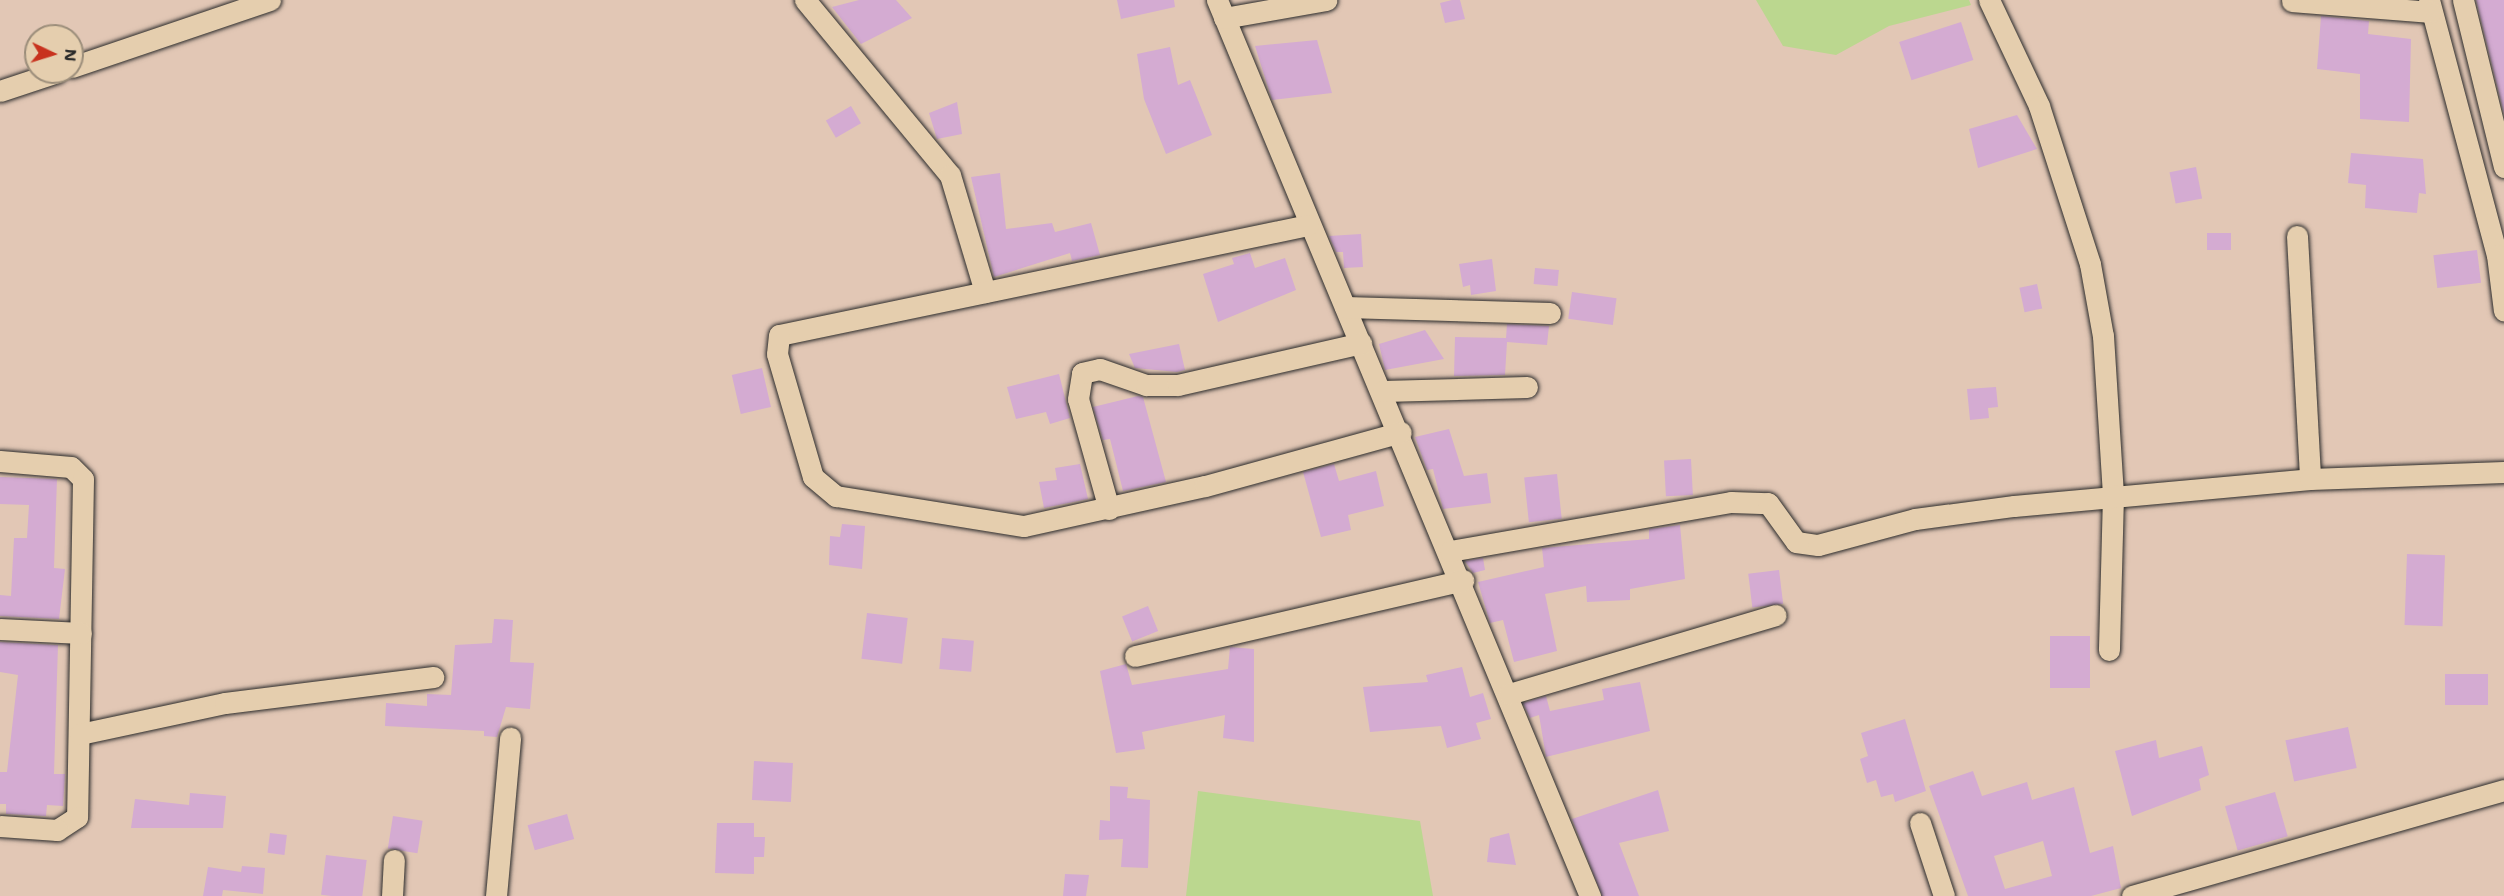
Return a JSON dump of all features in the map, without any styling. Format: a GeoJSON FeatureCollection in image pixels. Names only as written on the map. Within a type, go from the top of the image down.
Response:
{"type":"FeatureCollection","features":[{"type":"Feature","properties":{"kind":"street"},"geometry":{"type":"LineString","coordinates":[[84,63],[270,0]]}},
{"type":"Feature","properties":{"kind":"street"},"geometry":{"type":"LineString","coordinates":[[806,0],[950,175],[984,292]]}},
{"type":"Feature","properties":{"kind":"street"},"geometry":{"type":"LineString","coordinates":[[1326,0],[1220,9],[1308,225],[1401,432],[1463,580],[1590,896]]}},
{"type":"Feature","properties":{"kind":"street"},"geometry":{"type":"LineString","coordinates":[[1989,0],[2040,106],[2090,264],[2103,336],[2113,495],[2109,650]]}},
{"type":"Feature","properties":{"kind":"street"},"geometry":{"type":"LineString","coordinates":[[2463,0],[2504,166]]}},
{"type":"Feature","properties":{"kind":"street"},"geometry":{"type":"LineString","coordinates":[[2292,1],[2430,6],[2501,255],[2504,311]]}},
{"type":"Feature","properties":{"kind":"street"},"geometry":{"type":"LineString","coordinates":[[0,91],[24,83]]}},
{"type":"Feature","properties":{"kind":"street"},"geometry":{"type":"LineString","coordinates":[[1308,225],[776,338],[817,483],[836,496],[992,524],[1024,526],[1109,509],[1401,432]]}},
{"type":"Feature","properties":{"kind":"street"},"geometry":{"type":"LineString","coordinates":[[2297,236],[2310,479]]}},
{"type":"Feature","properties":{"kind":"street"},"geometry":{"type":"LineString","coordinates":[[1345,307],[1550,313]]}},
{"type":"Feature","properties":{"kind":"street"},"geometry":{"type":"LineString","coordinates":[[1109,509],[1078,399],[1082,372],[1100,369],[1146,385],[1178,386],[1361,343]]}},
{"type":"Feature","properties":{"kind":"street"},"geometry":{"type":"LineString","coordinates":[[1383,391],[1527,387]]}},
{"type":"Feature","properties":{"kind":"street"},"geometry":{"type":"LineString","coordinates":[[0,461],[71,467],[81,473],[80,802],[73,822],[57,830],[0,826]]}},
{"type":"Feature","properties":{"kind":"street"},"geometry":{"type":"LineString","coordinates":[[1450,551],[1740,502],[1773,506],[1796,542],[1818,545],[1943,514],[2113,495],[2310,479],[2504,472]]}},
{"type":"Feature","properties":{"kind":"street"},"geometry":{"type":"LineString","coordinates":[[1135,656],[1463,580]]}},
{"type":"Feature","properties":{"kind":"street"},"geometry":{"type":"LineString","coordinates":[[1509,694],[1776,615]]}},
{"type":"Feature","properties":{"kind":"street"},"geometry":{"type":"LineString","coordinates":[[0,629],[81,633]]}},
{"type":"Feature","properties":{"kind":"street"},"geometry":{"type":"LineString","coordinates":[[80,734],[225,703],[433,677]]}},
{"type":"Feature","properties":{"kind":"street"},"geometry":{"type":"LineString","coordinates":[[496,896],[510,738]]}},
{"type":"Feature","properties":{"kind":"street"},"geometry":{"type":"LineString","coordinates":[[2132,896],[2504,790]]}},
{"type":"Feature","properties":{"kind":"street"},"geometry":{"type":"LineString","coordinates":[[1920,823],[1944,896]]}},
{"type":"Feature","properties":{"kind":"street"},"geometry":{"type":"LineString","coordinates":[[392,896],[394,860]]}},
{"type":"Feature","properties":{"kind":"green space"},"geometry":{"type":"Polygon","coordinates":[[[1756,0],[1969,0],[1971,5],[1889,26],[1836,55],[1783,46],[1756,0]]]}},
{"type":"Feature","properties":{"kind":"green space"},"geometry":{"type":"Polygon","coordinates":[[[1198,791],[1420,821],[1433,896],[1186,896],[1198,791]]]}},
{"type":"Feature","properties":{"kind":"building"},"geometry":{"type":"Polygon","coordinates":[[[859,0],[896,0],[912,18],[861,44],[832,7],[859,0]]]}},
{"type":"Feature","properties":{"kind":"building"},"geometry":{"type":"Polygon","coordinates":[[[1117,0],[1174,0],[1175,7],[1121,19],[1117,0]]]}},
{"type":"Feature","properties":{"kind":"building"},"geometry":{"type":"Polygon","coordinates":[[[1460,0],[1465,19],[1445,23],[1440,3],[1460,0]]]}},
{"type":"Feature","properties":{"kind":"building"},"geometry":{"type":"Polygon","coordinates":[[[2476,0],[2504,0],[2504,114],[2476,0]]]}},
{"type":"Feature","properties":{"kind":"building"},"geometry":{"type":"Polygon","coordinates":[[[2321,16],[2369,21],[2368,34],[2411,39],[2409,122],[2360,119],[2360,74],[2317,69],[2321,16]]]}},
{"type":"Feature","properties":{"kind":"building"},"geometry":{"type":"Polygon","coordinates":[[[1961,22],[1973,60],[1912,80],[1899,42],[1961,22]]]}},
{"type":"Feature","properties":{"kind":"building"},"geometry":{"type":"Polygon","coordinates":[[[1317,40],[1332,93],[1272,100],[1255,46],[1317,40]]]}},
{"type":"Feature","properties":{"kind":"building"},"geometry":{"type":"Polygon","coordinates":[[[1170,47],[1178,85],[1190,80],[1212,135],[1166,154],[1144,99],[1137,54],[1170,47]]]}},
{"type":"Feature","properties":{"kind":"building"},"geometry":{"type":"Polygon","coordinates":[[[957,102],[962,134],[937,139],[929,113],[957,102]]]}},
{"type":"Feature","properties":{"kind":"building"},"geometry":{"type":"Polygon","coordinates":[[[851,106],[861,123],[836,138],[826,120],[851,106]]]}},
{"type":"Feature","properties":{"kind":"building"},"geometry":{"type":"Polygon","coordinates":[[[2017,115],[2037,149],[1978,168],[1969,129],[2017,115]]]}},
{"type":"Feature","properties":{"kind":"building"},"geometry":{"type":"Polygon","coordinates":[[[2351,153],[2423,159],[2426,194],[2419,193],[2417,213],[2365,208],[2366,185],[2348,183],[2351,153]]]}},
{"type":"Feature","properties":{"kind":"building"},"geometry":{"type":"Polygon","coordinates":[[[2196,167],[2202,198],[2176,204],[2169,172],[2196,167]]]}},
{"type":"Feature","properties":{"kind":"building"},"geometry":{"type":"Polygon","coordinates":[[[1000,173],[1006,229],[1052,223],[1055,232],[1091,223],[1100,255],[1072,261],[1070,253],[994,277],[971,177],[1000,173]]]}},
{"type":"Feature","properties":{"kind":"building"},"geometry":{"type":"Polygon","coordinates":[[[2207,233],[2231,233],[2231,250],[2207,250],[2207,233]]]}},
{"type":"Feature","properties":{"kind":"building"},"geometry":{"type":"Polygon","coordinates":[[[1361,234],[1363,267],[1344,268],[1343,252],[1336,252],[1329,236],[1361,234]]]}},
{"type":"Feature","properties":{"kind":"building"},"geometry":{"type":"Polygon","coordinates":[[[2477,250],[2481,283],[2437,288],[2433,255],[2477,250]]]}},
{"type":"Feature","properties":{"kind":"building"},"geometry":{"type":"Polygon","coordinates":[[[1250,253],[1255,268],[1285,258],[1296,290],[1218,322],[1203,274],[1234,264],[1232,258],[1250,253]]]}},
{"type":"Feature","properties":{"kind":"building"},"geometry":{"type":"Polygon","coordinates":[[[1492,259],[1496,291],[1471,295],[1470,285],[1463,287],[1459,264],[1492,259]]]}},
{"type":"Feature","properties":{"kind":"building"},"geometry":{"type":"Polygon","coordinates":[[[1535,268],[1559,270],[1558,286],[1534,284],[1535,268]]]}},
{"type":"Feature","properties":{"kind":"building"},"geometry":{"type":"Polygon","coordinates":[[[2037,284],[2042,308],[2025,312],[2019,288],[2037,284]]]}},
{"type":"Feature","properties":{"kind":"building"},"geometry":{"type":"Polygon","coordinates":[[[1572,292],[1617,298],[1613,325],[1568,319],[1572,292]]]}},
{"type":"Feature","properties":{"kind":"building"},"geometry":{"type":"Polygon","coordinates":[[[1507,324],[1549,326],[1547,345],[1507,342],[1505,375],[1454,376],[1455,337],[1506,338],[1507,324]]]}},
{"type":"Feature","properties":{"kind":"building"},"geometry":{"type":"Polygon","coordinates":[[[1425,330],[1444,359],[1385,370],[1379,344],[1425,330]]]}},
{"type":"Feature","properties":{"kind":"building"},"geometry":{"type":"Polygon","coordinates":[[[1179,344],[1185,370],[1177,372],[1135,368],[1129,354],[1179,344]]]}},
{"type":"Feature","properties":{"kind":"building"},"geometry":{"type":"Polygon","coordinates":[[[762,368],[771,407],[741,414],[732,375],[762,368]]]}},
{"type":"Feature","properties":{"kind":"building"},"geometry":{"type":"Polygon","coordinates":[[[1059,374],[1070,418],[1050,424],[1046,412],[1016,419],[1007,387],[1059,374]]]}},
{"type":"Feature","properties":{"kind":"building"},"geometry":{"type":"Polygon","coordinates":[[[1996,387],[1998,407],[1988,408],[1989,418],[1970,420],[1967,389],[1996,387]]]}},
{"type":"Feature","properties":{"kind":"building"},"geometry":{"type":"Polygon","coordinates":[[[1138,396],[1143,397],[1166,482],[1123,491],[1110,439],[1103,440],[1093,407],[1138,396]]]}},
{"type":"Feature","properties":{"kind":"building"},"geometry":{"type":"Polygon","coordinates":[[[1449,429],[1464,476],[1487,473],[1491,503],[1443,509],[1433,469],[1427,470],[1415,437],[1449,429]]]}},
{"type":"Feature","properties":{"kind":"building"},"geometry":{"type":"Polygon","coordinates":[[[1691,459],[1693,495],[1666,496],[1664,460],[1691,459]]]}},
{"type":"Feature","properties":{"kind":"building"},"geometry":{"type":"Polygon","coordinates":[[[1080,464],[1088,499],[1044,508],[1039,482],[1057,480],[1055,468],[1080,464]]]}},
{"type":"Feature","properties":{"kind":"building"},"geometry":{"type":"Polygon","coordinates":[[[1334,464],[1339,481],[1376,471],[1384,506],[1348,515],[1351,530],[1321,537],[1303,472],[1334,464]]]}},
{"type":"Feature","properties":{"kind":"building"},"geometry":{"type":"Polygon","coordinates":[[[1557,474],[1562,519],[1529,522],[1524,477],[1557,474]]]}},
{"type":"Feature","properties":{"kind":"building"},"geometry":{"type":"Polygon","coordinates":[[[0,477],[57,479],[54,568],[65,569],[59,619],[0,616],[0,595],[11,596],[14,538],[27,538],[29,505],[0,504],[0,477]]]}},
{"type":"Feature","properties":{"kind":"building"},"geometry":{"type":"Polygon","coordinates":[[[842,524],[865,526],[862,569],[829,565],[830,536],[840,537],[842,524]]]}},
{"type":"Feature","properties":{"kind":"building"},"geometry":{"type":"Polygon","coordinates":[[[1680,525],[1685,579],[1630,589],[1630,600],[1587,602],[1586,586],[1545,594],[1557,651],[1514,662],[1503,620],[1490,623],[1478,582],[1544,567],[1542,548],[1649,539],[1649,529],[1680,525]]]}},
{"type":"Feature","properties":{"kind":"building"},"geometry":{"type":"Polygon","coordinates":[[[2407,554],[2445,555],[2442,626],[2405,625],[2407,554]]]}},
{"type":"Feature","properties":{"kind":"building"},"geometry":{"type":"Polygon","coordinates":[[[1483,558],[1485,570],[1473,573],[1465,561],[1483,558]]]}},
{"type":"Feature","properties":{"kind":"building"},"geometry":{"type":"Polygon","coordinates":[[[1779,570],[1783,604],[1752,608],[1748,574],[1779,570]]]}},
{"type":"Feature","properties":{"kind":"building"},"geometry":{"type":"Polygon","coordinates":[[[1148,606],[1158,631],[1132,642],[1122,616],[1148,606]]]}},
{"type":"Feature","properties":{"kind":"building"},"geometry":{"type":"Polygon","coordinates":[[[867,613],[908,618],[902,664],[861,659],[867,613]]]}},
{"type":"Feature","properties":{"kind":"building"},"geometry":{"type":"Polygon","coordinates":[[[494,619],[513,620],[510,662],[534,663],[530,709],[506,707],[497,737],[484,736],[484,731],[385,726],[386,703],[427,706],[427,694],[451,695],[455,645],[492,643],[494,619]]]}},
{"type":"Feature","properties":{"kind":"building"},"geometry":{"type":"Polygon","coordinates":[[[2050,636],[2090,636],[2090,688],[2050,688],[2050,636]]]}},
{"type":"Feature","properties":{"kind":"building"},"geometry":{"type":"Polygon","coordinates":[[[942,638],[974,641],[971,672],[939,669],[942,638]]]}},
{"type":"Feature","properties":{"kind":"building"},"geometry":{"type":"Polygon","coordinates":[[[0,642],[58,645],[54,774],[65,774],[63,806],[47,805],[46,816],[6,814],[6,804],[0,804],[0,772],[7,772],[18,675],[0,672],[0,642]]]}},
{"type":"Feature","properties":{"kind":"building"},"geometry":{"type":"Polygon","coordinates":[[[1230,647],[1254,649],[1254,742],[1223,738],[1225,715],[1142,732],[1145,749],[1116,753],[1100,671],[1126,664],[1132,685],[1228,669],[1230,647]]]}},
{"type":"Feature","properties":{"kind":"building"},"geometry":{"type":"Polygon","coordinates":[[[1462,667],[1470,697],[1483,693],[1491,719],[1476,723],[1481,739],[1447,748],[1441,726],[1370,732],[1363,687],[1428,682],[1426,675],[1462,667]]]}},
{"type":"Feature","properties":{"kind":"building"},"geometry":{"type":"Polygon","coordinates":[[[2445,674],[2488,674],[2488,705],[2445,705],[2445,674]]]}},
{"type":"Feature","properties":{"kind":"building"},"geometry":{"type":"Polygon","coordinates":[[[1640,682],[1650,731],[1546,757],[1539,715],[1530,718],[1523,703],[1546,696],[1550,711],[1604,700],[1602,689],[1640,682]]]}},
{"type":"Feature","properties":{"kind":"building"},"geometry":{"type":"Polygon","coordinates":[[[1905,719],[1926,791],[1895,802],[1893,794],[1881,797],[1876,780],[1867,783],[1860,759],[1868,756],[1861,733],[1905,719]]]}},
{"type":"Feature","properties":{"kind":"building"},"geometry":{"type":"Polygon","coordinates":[[[2348,727],[2357,768],[2294,781],[2285,740],[2348,727]]]}},
{"type":"Feature","properties":{"kind":"building"},"geometry":{"type":"Polygon","coordinates":[[[2156,740],[2159,758],[2202,746],[2209,775],[2199,779],[2201,790],[2132,816],[2115,751],[2156,740]]]}},
{"type":"Feature","properties":{"kind":"building"},"geometry":{"type":"Polygon","coordinates":[[[754,761],[793,763],[791,802],[752,800],[754,761]]]}},
{"type":"Feature","properties":{"kind":"building"},"geometry":{"type":"Polygon","coordinates":[[[1973,771],[1982,796],[2027,782],[2032,800],[2074,787],[2090,853],[2113,846],[2121,888],[2091,896],[1968,896],[1929,786],[1973,771]],[[2043,841],[1994,856],[2005,889],[2052,876],[2043,841]]]}},
{"type":"Feature","properties":{"kind":"building"},"geometry":{"type":"Polygon","coordinates":[[[1110,786],[1128,787],[1127,798],[1150,800],[1148,868],[1121,867],[1123,839],[1099,840],[1100,820],[1110,821],[1110,786]]]}},
{"type":"Feature","properties":{"kind":"building"},"geometry":{"type":"Polygon","coordinates":[[[1658,790],[1669,831],[1619,843],[1639,896],[1602,896],[1572,819],[1658,790]]]}},
{"type":"Feature","properties":{"kind":"building"},"geometry":{"type":"Polygon","coordinates":[[[2275,792],[2288,836],[2238,851],[2225,806],[2275,792]]]}},
{"type":"Feature","properties":{"kind":"building"},"geometry":{"type":"Polygon","coordinates":[[[190,793],[226,796],[223,828],[131,828],[135,799],[189,805],[190,793]]]}},
{"type":"Feature","properties":{"kind":"building"},"geometry":{"type":"Polygon","coordinates":[[[567,814],[574,839],[535,850],[528,825],[567,814]]]}},
{"type":"Feature","properties":{"kind":"building"},"geometry":{"type":"Polygon","coordinates":[[[393,816],[423,821],[417,853],[388,849],[393,816]]]}},
{"type":"Feature","properties":{"kind":"building"},"geometry":{"type":"Polygon","coordinates":[[[717,823],[754,823],[754,837],[765,837],[764,857],[754,857],[754,874],[715,873],[717,823]]]}},
{"type":"Feature","properties":{"kind":"building"},"geometry":{"type":"Polygon","coordinates":[[[270,833],[287,835],[284,855],[268,853],[270,833]]]}},
{"type":"Feature","properties":{"kind":"building"},"geometry":{"type":"Polygon","coordinates":[[[1509,833],[1516,865],[1487,862],[1490,838],[1509,833]]]}},
{"type":"Feature","properties":{"kind":"building"},"geometry":{"type":"Polygon","coordinates":[[[326,855],[367,860],[362,896],[321,895],[326,855]]]}},
{"type":"Feature","properties":{"kind":"building"},"geometry":{"type":"Polygon","coordinates":[[[242,866],[265,868],[263,894],[223,890],[222,896],[203,896],[208,867],[241,872],[242,866]]]}},
{"type":"Feature","properties":{"kind":"building"},"geometry":{"type":"Polygon","coordinates":[[[1065,874],[1089,875],[1086,896],[1063,896],[1065,874]]]}}]}
